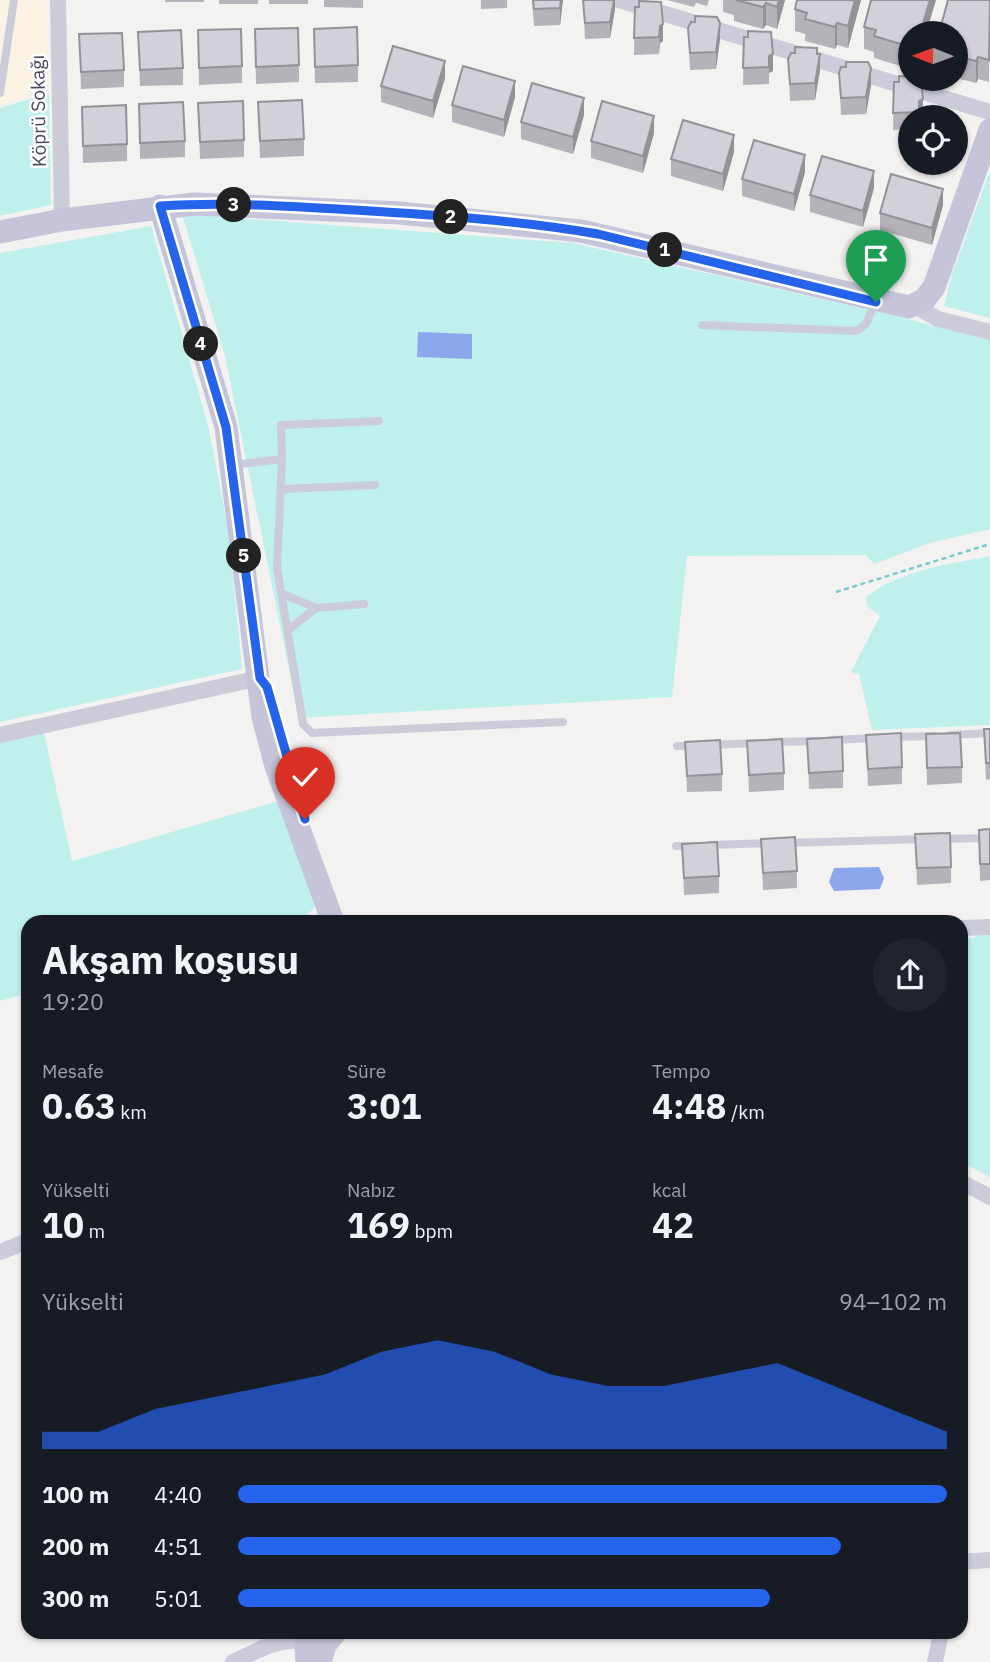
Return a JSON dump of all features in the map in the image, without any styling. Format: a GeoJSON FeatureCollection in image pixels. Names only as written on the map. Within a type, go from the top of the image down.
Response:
{"type":"FeatureCollection","features":[{"type":"Feature","properties":{"kind":"street","name":"Köprü Sokağı"},"geometry":{"type":"LineString","coordinates":[[58,0],[62,220]]}},
{"type":"Feature","properties":{"kind":"street"},"geometry":{"type":"LineString","coordinates":[[619,0],[990,112]]}},
{"type":"Feature","properties":{"kind":"street"},"geometry":{"type":"LineString","coordinates":[[0,232],[62,220],[160,206],[194,204],[400,213],[555,227],[598,234],[876,302],[900,307],[915,306],[925,299],[938,277],[990,130]]}},
{"type":"Feature","properties":{"kind":"street"},"geometry":{"type":"LineString","coordinates":[[160,206],[226,427],[260,678],[258,693],[276,766],[330,915]]}},
{"type":"Feature","properties":{"kind":"street"},"geometry":{"type":"LineString","coordinates":[[915,306],[938,318],[990,332]]}},
{"type":"Feature","properties":{"kind":"street"},"geometry":{"type":"LineString","coordinates":[[0,735],[260,678]]}},
{"type":"Feature","properties":{"kind":"street"},"geometry":{"type":"LineString","coordinates":[[260,678],[267,687],[305,819],[340,915]]}},
{"type":"Feature","properties":{"kind":"street"},"geometry":{"type":"LineString","coordinates":[[968,928],[990,927]]}},
{"type":"Feature","properties":{"kind":"street"},"geometry":{"type":"LineString","coordinates":[[968,1186],[990,1197]]}},
{"type":"Feature","properties":{"kind":"street"},"geometry":{"type":"LineString","coordinates":[[0,1252],[21,1244]]}},
{"type":"Feature","properties":{"kind":"street"},"geometry":{"type":"LineString","coordinates":[[968,1562],[990,1560]]}},
{"type":"Feature","properties":{"kind":"street"},"geometry":{"type":"LineString","coordinates":[[233,1662],[277,1639],[322,1643]]}},
{"type":"Feature","properties":{"kind":"street"},"geometry":{"type":"LineString","coordinates":[[935,1662],[940,1639]]}},
{"type":"Feature","properties":{"kind":"lane"},"geometry":{"type":"LineString","coordinates":[[0,92],[2,55],[14,0]]}},
{"type":"Feature","properties":{"kind":"lane"},"geometry":{"type":"LineString","coordinates":[[702,325],[845,333],[856,331],[866,324],[876,302]]}},
{"type":"Feature","properties":{"kind":"lane"},"geometry":{"type":"LineString","coordinates":[[379,422],[281,425],[277,568],[303,724],[312,733],[563,722]]}},
{"type":"Feature","properties":{"kind":"lane"},"geometry":{"type":"LineString","coordinates":[[232,465],[282,458]]}},
{"type":"Feature","properties":{"kind":"lane"},"geometry":{"type":"LineString","coordinates":[[281,489],[375,485]]}},
{"type":"Feature","properties":{"kind":"lane"},"geometry":{"type":"LineString","coordinates":[[281,593],[316,608],[364,604]]}},
{"type":"Feature","properties":{"kind":"lane"},"geometry":{"type":"LineString","coordinates":[[288,630],[316,608]]}},
{"type":"Feature","properties":{"kind":"lane"},"geometry":{"type":"LineString","coordinates":[[677,746],[990,733]]}},
{"type":"Feature","properties":{"kind":"lane"},"geometry":{"type":"LineString","coordinates":[[676,846],[990,838]]}},
{"type":"Feature","properties":{"kind":"path"},"geometry":{"type":"LineString","coordinates":[[836,592],[990,544]]}},
{"type":"Feature","properties":{"kind":"shaded area"},"geometry":{"type":"Polygon","coordinates":[[[0,0],[46,0],[47,89],[0,105],[0,0]]]}},
{"type":"Feature","properties":{"kind":"shaded area"},"geometry":{"type":"Polygon","coordinates":[[[49,93],[51,205],[0,216],[0,108],[49,93]]]}},
{"type":"Feature","properties":{"kind":"shaded area"},"geometry":{"type":"Polygon","coordinates":[[[990,171],[990,318],[944,306],[952,274],[990,171]]]}},
{"type":"Feature","properties":{"kind":"shaded area"},"geometry":{"type":"Polygon","coordinates":[[[182,214],[573,243],[884,313],[990,340],[990,529],[930,543],[874,564],[866,555],[687,556],[672,697],[299,718],[225,356],[182,214]]]}},
{"type":"Feature","properties":{"kind":"shaded area"},"geometry":{"type":"Polygon","coordinates":[[[151,226],[208,425],[229,534],[242,669],[0,722],[0,253],[151,226]]]}},
{"type":"Feature","properties":{"kind":"shaded area"},"geometry":{"type":"Polygon","coordinates":[[[990,556],[990,725],[872,730],[859,674],[851,672],[880,616],[867,606],[866,597],[910,574],[990,556]]]}},
{"type":"Feature","properties":{"kind":"shaded area"},"geometry":{"type":"Polygon","coordinates":[[[44,733],[72,861],[278,801],[316,906],[307,915],[21,915],[21,995],[0,1001],[0,741],[44,733]]]}},
{"type":"Feature","properties":{"kind":"shaded area"},"geometry":{"type":"Polygon","coordinates":[[[990,931],[990,1177],[968,1166],[968,939],[990,931]]]}},
{"type":"Feature","properties":{"kind":"water"},"geometry":{"type":"Polygon","coordinates":[[[418,332],[472,334],[472,359],[417,357],[418,332]]]}},
{"type":"Feature","properties":{"kind":"water"},"geometry":{"type":"Polygon","coordinates":[[[879,867],[884,878],[880,889],[834,891],[829,882],[834,868],[879,867]]]}},
{"type":"Feature","properties":{"kind":"building"},"geometry":{"type":"Polygon","coordinates":[[[533,0],[561,0],[560,8],[534,9],[533,0]]]}},
{"type":"Feature","properties":{"kind":"building"},"geometry":{"type":"Polygon","coordinates":[[[583,0],[614,0],[610,22],[585,23],[583,0]]]}},
{"type":"Feature","properties":{"kind":"building"},"geometry":{"type":"Polygon","coordinates":[[[736,0],[779,0],[777,7],[766,3],[763,7],[736,0]]]}},
{"type":"Feature","properties":{"kind":"building"},"geometry":{"type":"Polygon","coordinates":[[[797,0],[855,0],[848,26],[837,23],[835,27],[805,19],[807,13],[795,9],[797,0]]]}},
{"type":"Feature","properties":{"kind":"building"},"geometry":{"type":"Polygon","coordinates":[[[871,0],[930,0],[924,21],[898,21],[898,43],[874,36],[876,30],[864,27],[871,0]]]}},
{"type":"Feature","properties":{"kind":"building"},"geometry":{"type":"Polygon","coordinates":[[[948,0],[990,0],[989,60],[978,57],[976,61],[968,59],[968,21],[942,21],[948,0]]]}},
{"type":"Feature","properties":{"kind":"building"},"geometry":{"type":"Polygon","coordinates":[[[639,1],[661,2],[663,24],[660,26],[659,37],[634,38],[635,7],[639,7],[639,1]]]}},
{"type":"Feature","properties":{"kind":"building"},"geometry":{"type":"Polygon","coordinates":[[[695,16],[717,17],[720,23],[716,52],[690,53],[688,28],[691,22],[695,22],[695,16]]]}},
{"type":"Feature","properties":{"kind":"building"},"geometry":{"type":"Polygon","coordinates":[[[357,27],[358,65],[315,67],[314,29],[357,27]]]}},
{"type":"Feature","properties":{"kind":"building"},"geometry":{"type":"Polygon","coordinates":[[[298,28],[299,65],[256,67],[255,29],[298,28]]]}},
{"type":"Feature","properties":{"kind":"building"},"geometry":{"type":"Polygon","coordinates":[[[241,29],[242,66],[199,68],[198,30],[241,29]]]}},
{"type":"Feature","properties":{"kind":"building"},"geometry":{"type":"Polygon","coordinates":[[[181,30],[183,68],[140,70],[138,32],[181,30]]]}},
{"type":"Feature","properties":{"kind":"building"},"geometry":{"type":"Polygon","coordinates":[[[748,31],[771,32],[773,54],[769,56],[769,67],[743,68],[744,37],[748,37],[748,31]]]}},
{"type":"Feature","properties":{"kind":"building"},"geometry":{"type":"Polygon","coordinates":[[[122,33],[124,70],[81,72],[79,34],[122,33]]]}},
{"type":"Feature","properties":{"kind":"building"},"geometry":{"type":"Polygon","coordinates":[[[393,46],[445,61],[433,101],[381,86],[393,46]]]}},
{"type":"Feature","properties":{"kind":"building"},"geometry":{"type":"Polygon","coordinates":[[[795,47],[817,48],[817,54],[820,54],[815,83],[790,84],[788,59],[791,53],[795,53],[795,47]]]}},
{"type":"Feature","properties":{"kind":"building"},"geometry":{"type":"Polygon","coordinates":[[[846,62],[868,62],[871,68],[866,97],[841,98],[839,73],[841,67],[846,67],[846,62]]]}},
{"type":"Feature","properties":{"kind":"building"},"geometry":{"type":"Polygon","coordinates":[[[463,66],[515,81],[504,120],[452,105],[463,66]]]}},
{"type":"Feature","properties":{"kind":"building"},"geometry":{"type":"Polygon","coordinates":[[[894,82],[898,82],[898,91],[922,91],[923,99],[919,101],[919,105],[898,105],[898,113],[893,113],[894,82]]]}},
{"type":"Feature","properties":{"kind":"building"},"geometry":{"type":"Polygon","coordinates":[[[532,83],[584,98],[573,137],[521,122],[532,83]]]}},
{"type":"Feature","properties":{"kind":"building"},"geometry":{"type":"Polygon","coordinates":[[[302,100],[304,139],[260,141],[258,102],[302,100]]]}},
{"type":"Feature","properties":{"kind":"building"},"geometry":{"type":"Polygon","coordinates":[[[243,101],[244,140],[200,142],[198,103],[243,101]]]}},
{"type":"Feature","properties":{"kind":"building"},"geometry":{"type":"Polygon","coordinates":[[[602,101],[654,116],[643,156],[591,141],[602,101]]]}},
{"type":"Feature","properties":{"kind":"building"},"geometry":{"type":"Polygon","coordinates":[[[183,102],[185,141],[140,143],[139,104],[183,102]]]}},
{"type":"Feature","properties":{"kind":"building"},"geometry":{"type":"Polygon","coordinates":[[[126,105],[127,144],[83,146],[82,107],[126,105]]]}},
{"type":"Feature","properties":{"kind":"building"},"geometry":{"type":"Polygon","coordinates":[[[683,120],[734,135],[723,174],[671,159],[683,120]]]}},
{"type":"Feature","properties":{"kind":"building"},"geometry":{"type":"Polygon","coordinates":[[[754,140],[805,155],[794,194],[742,179],[754,140]]]}},
{"type":"Feature","properties":{"kind":"building"},"geometry":{"type":"Polygon","coordinates":[[[822,156],[874,171],[863,211],[810,195],[822,156]]]}},
{"type":"Feature","properties":{"kind":"building"},"geometry":{"type":"Polygon","coordinates":[[[891,174],[943,189],[932,228],[880,213],[891,174]]]}},
{"type":"Feature","properties":{"kind":"building"},"geometry":{"type":"Polygon","coordinates":[[[984,729],[990,729],[990,763],[986,763],[984,729]]]}},
{"type":"Feature","properties":{"kind":"building"},"geometry":{"type":"Polygon","coordinates":[[[901,733],[902,767],[868,769],[866,735],[901,733]]]}},
{"type":"Feature","properties":{"kind":"building"},"geometry":{"type":"Polygon","coordinates":[[[960,733],[962,767],[927,768],[926,734],[960,733]]]}},
{"type":"Feature","properties":{"kind":"building"},"geometry":{"type":"Polygon","coordinates":[[[842,737],[843,771],[809,773],[807,739],[842,737]]]}},
{"type":"Feature","properties":{"kind":"building"},"geometry":{"type":"Polygon","coordinates":[[[782,739],[784,773],[749,775],[747,741],[782,739]]]}},
{"type":"Feature","properties":{"kind":"building"},"geometry":{"type":"Polygon","coordinates":[[[720,740],[722,774],[687,776],[685,742],[720,740]]]}},
{"type":"Feature","properties":{"kind":"building"},"geometry":{"type":"Polygon","coordinates":[[[990,829],[990,864],[980,864],[979,830],[990,829]]]}},
{"type":"Feature","properties":{"kind":"building"},"geometry":{"type":"Polygon","coordinates":[[[950,833],[951,867],[917,868],[915,834],[950,833]]]}},
{"type":"Feature","properties":{"kind":"building"},"geometry":{"type":"Polygon","coordinates":[[[795,837],[797,871],[763,873],[761,839],[795,837]]]}},
{"type":"Feature","properties":{"kind":"building"},"geometry":{"type":"Polygon","coordinates":[[[717,842],[719,876],[684,878],[682,844],[717,842]]]}},
{"type":"Feature","properties":{"kind":"route"},"geometry":{"type":"LineString","coordinates":[[305,819],[267,687],[260,678],[226,427],[160,206],[281,206],[400,213],[555,227],[598,234],[876,302]]}}]}
